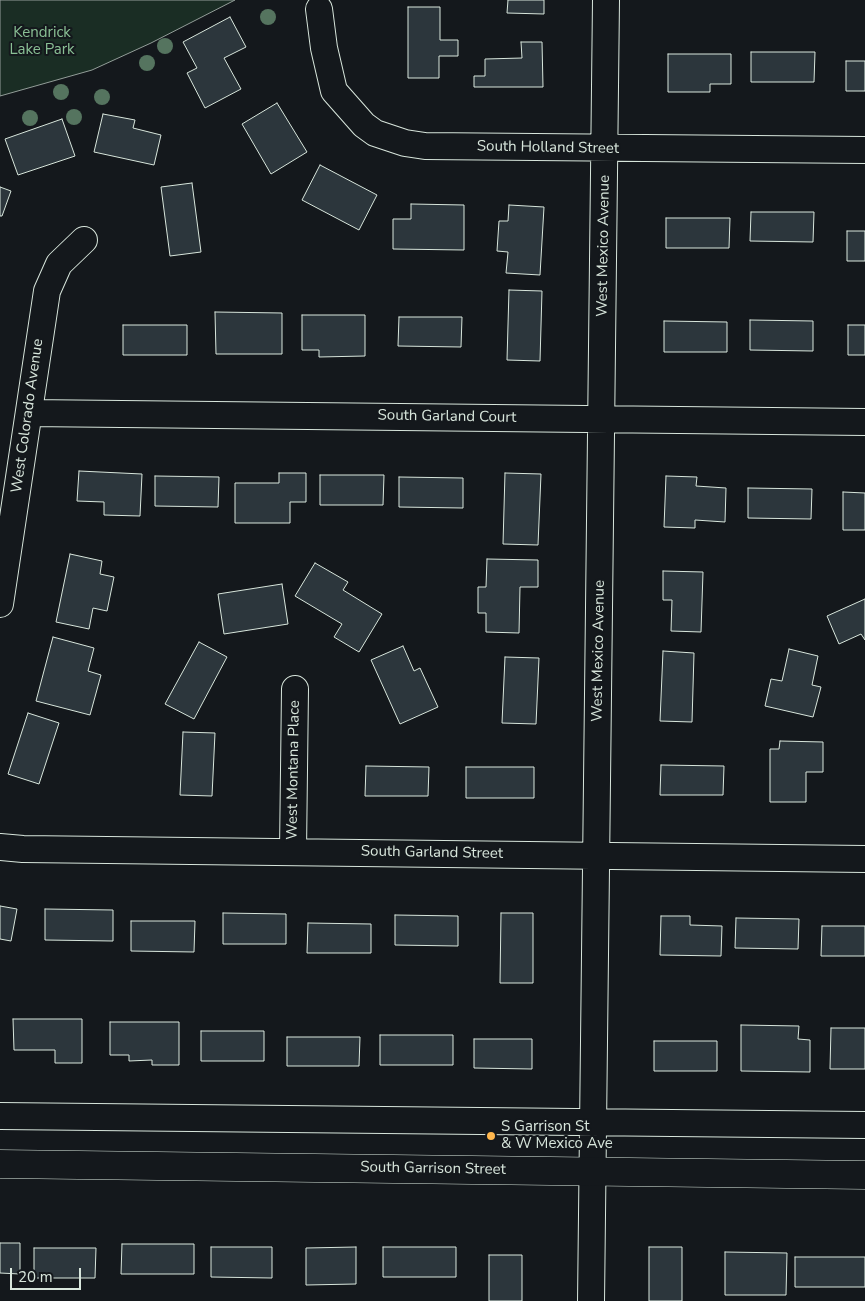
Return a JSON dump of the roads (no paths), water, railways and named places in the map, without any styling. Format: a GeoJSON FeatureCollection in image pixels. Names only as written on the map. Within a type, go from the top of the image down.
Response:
{"type":"FeatureCollection","features":[{"type":"Feature","properties":{"kind":"main road","name":"South Garrison Street"},"geometry":{"type":"LineString","coordinates":[[0,1164],[865,1174]]}},
{"type":"Feature","properties":{"kind":"street","name":"West Mexico Avenue"},"geometry":{"type":"LineString","coordinates":[[591,1301],[606,0]]}},
{"type":"Feature","properties":{"kind":"street","name":"South Holland Street"},"geometry":{"type":"LineString","coordinates":[[319,9],[324,48],[334,90],[349,110],[375,133],[405,144],[425,146],[865,150]]}},
{"type":"Feature","properties":{"kind":"street","name":"West Colorado Avenue"},"geometry":{"type":"LineString","coordinates":[[0,604],[47,291],[59,264],[84,240]]}},
{"type":"Feature","properties":{"kind":"street","name":"South Garland Court"},"geometry":{"type":"LineString","coordinates":[[29,413],[865,422]]}},
{"type":"Feature","properties":{"kind":"street","name":"West Montana Place"},"geometry":{"type":"LineString","coordinates":[[293,851],[295,689]]}},
{"type":"Feature","properties":{"kind":"street","name":"South Garland Street"},"geometry":{"type":"LineString","coordinates":[[0,847],[22,849],[865,859]]}},
{"type":"Feature","properties":{"kind":"street"},"geometry":{"type":"LineString","coordinates":[[0,1116],[865,1125]]}},
{"type":"Feature","properties":{"kind":"place","name":"S Garrison St & W Mexico Ave"},"geometry":{"type":"Point","coordinates":[491,1136]}},
{"type":"Feature","properties":{"kind":"park label","name":"Kendrick Lake Park"},"geometry":{"type":"Point","coordinates":[42,42]}}]}
